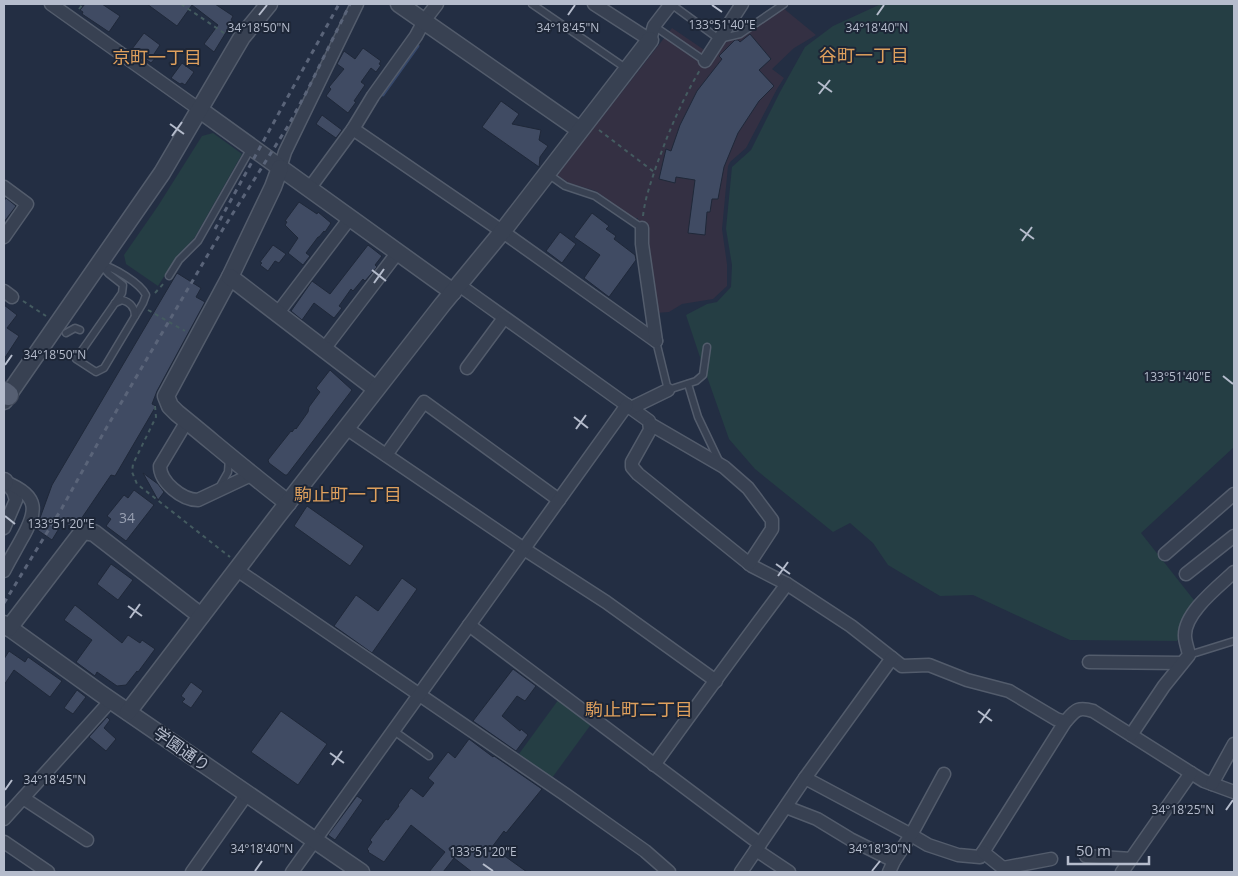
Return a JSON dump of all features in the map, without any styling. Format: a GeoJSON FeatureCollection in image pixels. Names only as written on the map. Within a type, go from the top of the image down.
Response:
{"type":"FeatureCollection","features":[{"type":"Feature","properties":{"kind":"street"},"geometry":{"type":"LineString","coordinates":[[51,4],[398,252],[504,318],[650,424],[720,464],[748,488],[772,520],[772,529],[749,564]]}},
{"type":"Feature","properties":{"kind":"street"},"geometry":{"type":"LineString","coordinates":[[5,396],[100,264],[162,173],[239,44],[269,4]]}},
{"type":"Feature","properties":{"kind":"street"},"geometry":{"type":"LineString","coordinates":[[288,503],[251,476],[228,454],[187,421],[170,406],[166,396],[230,277],[273,187],[285,152],[357,4]]}},
{"type":"Feature","properties":{"kind":"street"},"geometry":{"type":"LineString","coordinates":[[398,4],[586,128]]}},
{"type":"Feature","properties":{"kind":"street"},"geometry":{"type":"LineString","coordinates":[[309,189],[353,129],[373,96],[437,4]]}},
{"type":"Feature","properties":{"kind":"street"},"geometry":{"type":"LineString","coordinates":[[594,4],[652,33]]}},
{"type":"Feature","properties":{"kind":"street"},"geometry":{"type":"LineString","coordinates":[[128,712],[201,616],[235,564],[288,503],[547,173],[586,128],[671,4]]}},
{"type":"Feature","properties":{"kind":"street"},"geometry":{"type":"LineString","coordinates":[[705,61],[742,4]]}},
{"type":"Feature","properties":{"kind":"street"},"geometry":{"type":"LineString","coordinates":[[353,129],[656,341]]}},
{"type":"Feature","properties":{"kind":"street"},"geometry":{"type":"LineString","coordinates":[[4,187],[27,204],[4,236]]}},
{"type":"Feature","properties":{"kind":"street"},"geometry":{"type":"LineString","coordinates":[[278,314],[350,218]]}},
{"type":"Feature","properties":{"kind":"street"},"geometry":{"type":"LineString","coordinates":[[642,228],[642,244],[656,341]]}},
{"type":"Feature","properties":{"kind":"street"},"geometry":{"type":"LineString","coordinates":[[324,349],[398,252]]}},
{"type":"Feature","properties":{"kind":"street"},"geometry":{"type":"LineString","coordinates":[[230,277],[376,389]]}},
{"type":"Feature","properties":{"kind":"street"},"geometry":{"type":"LineString","coordinates":[[467,368],[504,318]]}},
{"type":"Feature","properties":{"kind":"street"},"geometry":{"type":"LineString","coordinates":[[292,872],[559,500],[629,407],[668,390]]}},
{"type":"Feature","properties":{"kind":"street"},"geometry":{"type":"LineString","coordinates":[[386,455],[424,402],[559,500]]}},
{"type":"Feature","properties":{"kind":"street"},"geometry":{"type":"LineString","coordinates":[[187,421],[160,466],[163,479],[184,497],[198,500],[251,476]]}},
{"type":"Feature","properties":{"kind":"street"},"geometry":{"type":"LineString","coordinates":[[650,424],[648,434],[632,462],[634,471],[749,564],[787,584],[851,626],[903,667],[924,664],[967,680],[1009,691],[1056,719],[1065,722]]}},
{"type":"Feature","properties":{"kind":"street"},"geometry":{"type":"LineString","coordinates":[[346,428],[524,549],[606,602],[716,681]]}},
{"type":"Feature","properties":{"kind":"street"},"geometry":{"type":"LineString","coordinates":[[4,528],[16,500],[13,491],[5,482]]}},
{"type":"Feature","properties":{"kind":"street"},"geometry":{"type":"LineString","coordinates":[[4,571],[30,525],[33,515],[31,500],[23,492],[5,482]]}},
{"type":"Feature","properties":{"kind":"street"},"geometry":{"type":"LineString","coordinates":[[1165,554],[1234,494]]}},
{"type":"Feature","properties":{"kind":"street"},"geometry":{"type":"LineString","coordinates":[[6,629],[83,531],[94,533],[201,616]]}},
{"type":"Feature","properties":{"kind":"street"},"geometry":{"type":"LineString","coordinates":[[1186,574],[1234,536]]}},
{"type":"Feature","properties":{"kind":"street"},"geometry":{"type":"LineString","coordinates":[[235,564],[420,696],[645,851],[669,872]]}},
{"type":"Feature","properties":{"kind":"street"},"geometry":{"type":"LineString","coordinates":[[1131,735],[1164,686],[1186,659],[1185,636],[1187,623],[1209,595],[1234,572]]}},
{"type":"Feature","properties":{"kind":"street"},"geometry":{"type":"LineString","coordinates":[[654,766],[738,648],[787,584]]}},
{"type":"Feature","properties":{"kind":"street"},"geometry":{"type":"LineString","coordinates":[[469,625],[789,872]]}},
{"type":"Feature","properties":{"kind":"street","name":"学園通り"},"geometry":{"type":"LineString","coordinates":[[6,629],[361,872]]}},
{"type":"Feature","properties":{"kind":"street"},"geometry":{"type":"LineString","coordinates":[[741,872],[805,778],[892,658]]}},
{"type":"Feature","properties":{"kind":"street"},"geometry":{"type":"LineString","coordinates":[[1090,662],[1186,659]]}},
{"type":"Feature","properties":{"kind":"street"},"geometry":{"type":"LineString","coordinates":[[4,819],[110,700]]}},
{"type":"Feature","properties":{"kind":"street"},"geometry":{"type":"LineString","coordinates":[[805,778],[928,845],[958,855],[980,857],[1065,722],[1074,711],[1085,709],[1093,712],[1191,773],[1212,784],[1234,792]]}},
{"type":"Feature","properties":{"kind":"street"},"geometry":{"type":"LineString","coordinates":[[1212,784],[1234,744]]}},
{"type":"Feature","properties":{"kind":"street"},"geometry":{"type":"LineString","coordinates":[[1122,872],[1191,773]]}},
{"type":"Feature","properties":{"kind":"street"},"geometry":{"type":"LineString","coordinates":[[786,807],[817,820],[892,867],[944,774]]}},
{"type":"Feature","properties":{"kind":"street"},"geometry":{"type":"LineString","coordinates":[[192,872],[247,794]]}},
{"type":"Feature","properties":{"kind":"street"},"geometry":{"type":"LineString","coordinates":[[23,798],[88,840]]}},
{"type":"Feature","properties":{"kind":"street"},"geometry":{"type":"LineString","coordinates":[[4,842],[48,872]]}},
{"type":"Feature","properties":{"kind":"street"},"geometry":{"type":"LineString","coordinates":[[983,852],[1003,868],[1051,859]]}},
{"type":"Feature","properties":{"kind":"street"},"geometry":{"type":"LineString","coordinates":[[1086,856],[1131,859]]}},
{"type":"Feature","properties":{"kind":"lane"},"geometry":{"type":"LineString","coordinates":[[532,4],[627,69]]}},
{"type":"Feature","properties":{"kind":"lane"},"geometry":{"type":"LineString","coordinates":[[671,4],[719,39],[740,34],[784,4]]}},
{"type":"Feature","properties":{"kind":"lane"},"geometry":{"type":"LineString","coordinates":[[652,33],[705,61]]}},
{"type":"Feature","properties":{"kind":"lane"},"geometry":{"type":"LineString","coordinates":[[168,276],[179,260],[198,240],[251,148]]}},
{"type":"Feature","properties":{"kind":"lane"},"geometry":{"type":"LineString","coordinates":[[547,173],[566,186],[595,196],[642,228]]}},
{"type":"Feature","properties":{"kind":"lane"},"geometry":{"type":"LineString","coordinates":[[100,264],[113,267],[145,293],[145,299],[100,372],[93,371],[76,359],[122,293],[123,285],[100,264]]}},
{"type":"Feature","properties":{"kind":"lane"},"geometry":{"type":"LineString","coordinates":[[112,306],[118,301],[125,300],[133,307],[136,316]]}},
{"type":"Feature","properties":{"kind":"lane"},"geometry":{"type":"LineString","coordinates":[[66,333],[75,328],[80,330]]}},
{"type":"Feature","properties":{"kind":"lane"},"geometry":{"type":"LineString","coordinates":[[656,341],[668,390],[696,381],[703,375],[707,348]]}},
{"type":"Feature","properties":{"kind":"lane"},"geometry":{"type":"LineString","coordinates":[[688,384],[698,417],[720,464]]}},
{"type":"Feature","properties":{"kind":"lane"},"geometry":{"type":"LineString","coordinates":[[218,490],[228,472],[228,454]]}},
{"type":"Feature","properties":{"kind":"lane"},"geometry":{"type":"LineString","coordinates":[[1186,659],[1234,641]]}},
{"type":"Feature","properties":{"kind":"lane"},"geometry":{"type":"LineString","coordinates":[[394,731],[429,756]]}},
{"type":"Feature","properties":{"kind":"path"},"geometry":{"type":"LineString","coordinates":[[76,13],[83,4]]}},
{"type":"Feature","properties":{"kind":"path"},"geometry":{"type":"LineString","coordinates":[[181,4],[239,44]]}},
{"type":"Feature","properties":{"kind":"path"},"geometry":{"type":"LineString","coordinates":[[642,228],[645,199],[654,172],[681,102],[705,61]]}},
{"type":"Feature","properties":{"kind":"path"},"geometry":{"type":"LineString","coordinates":[[586,128],[654,172]]}},
{"type":"Feature","properties":{"kind":"path"},"geometry":{"type":"LineString","coordinates":[[155,294],[161,289],[168,276]]}},
{"type":"Feature","properties":{"kind":"path"},"geometry":{"type":"LineString","coordinates":[[8,294],[15,296],[48,318]]}},
{"type":"Feature","properties":{"kind":"path"},"geometry":{"type":"LineString","coordinates":[[148,310],[190,333]]}},
{"type":"Feature","properties":{"kind":"path"},"geometry":{"type":"LineString","coordinates":[[154,398],[156,417],[133,464],[132,472],[137,484],[235,564]]}},
{"type":"Feature","properties":{"kind":"shaded area"},"geometry":{"type":"Polygon","coordinates":[[[783,8],[816,35],[794,48],[772,69],[784,78],[746,148],[728,166],[722,229],[727,264],[727,286],[713,299],[682,304],[669,312],[655,313],[637,232],[638,218],[634,219],[596,191],[569,183],[557,175],[672,28],[713,56],[722,44],[742,35],[783,8]]]}},
{"type":"Feature","properties":{"kind":"green space"},"geometry":{"type":"Polygon","coordinates":[[[881,4],[1234,4],[1234,447],[1141,533],[1201,609],[1177,641],[1070,640],[973,595],[940,596],[888,565],[873,543],[850,523],[833,532],[755,469],[729,439],[705,371],[700,372],[701,360],[686,315],[707,304],[717,302],[731,287],[732,265],[726,229],[732,167],[751,150],[805,47],[833,26],[881,4]]]}},
{"type":"Feature","properties":{"kind":"green space"},"geometry":{"type":"Polygon","coordinates":[[[213,133],[242,154],[195,237],[172,264],[158,286],[126,264],[124,255],[158,206],[202,136],[213,133]]]}},
{"type":"Feature","properties":{"kind":"green space"},"geometry":{"type":"Polygon","coordinates":[[[559,699],[592,723],[549,782],[516,758],[559,699]]]}},
{"type":"Feature","properties":{"kind":"building"},"geometry":{"type":"Polygon","coordinates":[[[85,4],[102,4],[120,16],[109,32],[82,14],[83,12],[80,10],[85,4]]]}},
{"type":"Feature","properties":{"kind":"building"},"geometry":{"type":"Polygon","coordinates":[[[147,4],[215,4],[233,16],[231,20],[233,21],[214,52],[204,44],[218,25],[192,5],[177,26],[147,4]]]}},
{"type":"Feature","properties":{"kind":"building"},"geometry":{"type":"Polygon","coordinates":[[[144,33],[160,45],[154,54],[157,56],[151,63],[132,49],[144,33]]]}},
{"type":"Feature","properties":{"kind":"building"},"geometry":{"type":"Polygon","coordinates":[[[750,34],[771,59],[759,70],[774,86],[759,101],[738,133],[724,167],[718,199],[712,199],[710,212],[707,212],[705,235],[688,233],[695,180],[676,177],[675,183],[659,179],[666,149],[671,151],[680,125],[697,91],[722,59],[719,56],[735,40],[740,42],[750,34]]]}},
{"type":"Feature","properties":{"kind":"building"},"geometry":{"type":"Polygon","coordinates":[[[363,48],[381,61],[379,64],[381,65],[376,72],[371,68],[361,82],[365,85],[348,113],[326,96],[331,89],[329,87],[344,69],[337,64],[344,51],[355,59],[363,48]]]}},
{"type":"Feature","properties":{"kind":"building"},"geometry":{"type":"Polygon","coordinates":[[[182,63],[194,72],[185,85],[171,78],[182,63]]]}},
{"type":"Feature","properties":{"kind":"building"},"geometry":{"type":"Polygon","coordinates":[[[501,101],[519,114],[512,124],[541,130],[539,140],[548,146],[540,157],[539,167],[482,127],[501,101]]]}},
{"type":"Feature","properties":{"kind":"building"},"geometry":{"type":"Polygon","coordinates":[[[322,115],[342,130],[336,138],[316,124],[322,115]]]}},
{"type":"Feature","properties":{"kind":"building"},"geometry":{"type":"Polygon","coordinates":[[[6,198],[16,206],[4,222],[4,201],[6,198]]]}},
{"type":"Feature","properties":{"kind":"building"},"geometry":{"type":"Polygon","coordinates":[[[299,202],[317,214],[318,212],[331,223],[306,253],[310,256],[303,265],[288,253],[298,238],[285,225],[287,222],[285,221],[299,202]]]}},
{"type":"Feature","properties":{"kind":"building"},"geometry":{"type":"Polygon","coordinates":[[[592,213],[609,226],[606,229],[616,236],[614,239],[635,255],[636,260],[609,297],[584,278],[600,255],[574,237],[592,213]]]}},
{"type":"Feature","properties":{"kind":"building"},"geometry":{"type":"Polygon","coordinates":[[[560,232],[576,244],[562,263],[546,251],[560,232]]]}},
{"type":"Feature","properties":{"kind":"building"},"geometry":{"type":"Polygon","coordinates":[[[273,245],[286,254],[279,263],[275,261],[268,271],[260,265],[262,263],[260,262],[273,245]]]}},
{"type":"Feature","properties":{"kind":"building"},"geometry":{"type":"Polygon","coordinates":[[[368,245],[382,256],[375,265],[377,267],[365,281],[363,279],[353,291],[351,289],[339,306],[342,308],[334,318],[314,303],[302,320],[291,311],[312,281],[330,294],[368,245]]]}},
{"type":"Feature","properties":{"kind":"building"},"geometry":{"type":"Polygon","coordinates":[[[177,273],[201,288],[196,297],[205,302],[157,391],[152,404],[156,406],[115,476],[111,475],[79,522],[73,528],[63,522],[52,540],[36,529],[52,485],[177,273]]]}},
{"type":"Feature","properties":{"kind":"building"},"geometry":{"type":"Polygon","coordinates":[[[4,305],[17,315],[7,328],[19,336],[4,359],[4,305]]]}},
{"type":"Feature","properties":{"kind":"building"},"geometry":{"type":"Polygon","coordinates":[[[330,370],[352,390],[287,475],[285,475],[269,463],[268,460],[291,431],[296,429],[308,412],[309,407],[320,392],[316,388],[330,370]]]}},
{"type":"Feature","properties":{"kind":"building"},"geometry":{"type":"Polygon","coordinates":[[[143,473],[158,484],[164,492],[158,500],[143,473]]]}},
{"type":"Feature","properties":{"kind":"building"},"geometry":{"type":"Polygon","coordinates":[[[134,490],[154,505],[126,541],[106,526],[111,519],[107,516],[124,495],[128,498],[134,490]]]}},
{"type":"Feature","properties":{"kind":"building"},"geometry":{"type":"Polygon","coordinates":[[[307,506],[364,546],[350,566],[294,526],[307,506]]]}},
{"type":"Feature","properties":{"kind":"building"},"geometry":{"type":"Polygon","coordinates":[[[111,564],[133,580],[118,600],[97,584],[111,564]]]}},
{"type":"Feature","properties":{"kind":"building"},"geometry":{"type":"Polygon","coordinates":[[[402,578],[417,589],[372,653],[334,626],[356,595],[378,611],[402,578]]]}},
{"type":"Feature","properties":{"kind":"building"},"geometry":{"type":"Polygon","coordinates":[[[75,605],[122,643],[128,635],[140,643],[142,640],[155,649],[126,685],[117,686],[97,672],[95,676],[76,662],[92,640],[64,620],[75,605]]]}},
{"type":"Feature","properties":{"kind":"building"},"geometry":{"type":"Polygon","coordinates":[[[9,651],[25,662],[28,657],[62,681],[50,697],[14,670],[4,685],[4,659],[9,651]]]}},
{"type":"Feature","properties":{"kind":"building"},"geometry":{"type":"Polygon","coordinates":[[[513,669],[536,686],[525,701],[517,696],[502,716],[528,735],[516,751],[473,721],[513,669]]]}},
{"type":"Feature","properties":{"kind":"building"},"geometry":{"type":"Polygon","coordinates":[[[191,682],[203,691],[191,708],[182,702],[185,699],[181,696],[191,682]]]}},
{"type":"Feature","properties":{"kind":"building"},"geometry":{"type":"Polygon","coordinates":[[[77,690],[86,697],[73,714],[64,708],[77,690]]]}},
{"type":"Feature","properties":{"kind":"building"},"geometry":{"type":"Polygon","coordinates":[[[281,711],[327,744],[298,785],[251,752],[281,711]]]}},
{"type":"Feature","properties":{"kind":"building"},"geometry":{"type":"Polygon","coordinates":[[[107,717],[110,720],[104,728],[116,739],[106,751],[89,737],[107,717]]]}},
{"type":"Feature","properties":{"kind":"building"},"geometry":{"type":"Polygon","coordinates":[[[469,739],[542,789],[492,847],[527,872],[472,872],[454,858],[443,872],[429,872],[445,852],[411,825],[384,862],[368,852],[367,849],[372,842],[370,840],[386,819],[388,820],[411,788],[423,797],[434,783],[428,778],[448,752],[455,758],[469,739]]]}},
{"type":"Feature","properties":{"kind":"building"},"geometry":{"type":"Polygon","coordinates":[[[357,796],[363,800],[335,840],[328,835],[357,796]]]}},
{"type":"Feature","properties":{"kind":"waterway"},"geometry":{"type":"LineString","coordinates":[[383,95],[418,46]]}},
{"type":"Feature","properties":{"kind":"railway"},"geometry":{"type":"LineString","coordinates":[[215,229],[339,4]]}},
{"type":"Feature","properties":{"kind":"railway"},"geometry":{"type":"LineString","coordinates":[[4,603],[62,508],[104,432],[223,229],[288,126],[350,4]]}},
{"type":"Feature","properties":{"kind":"district","name":"谷町一丁目"},"geometry":{"type":"Point","coordinates":[864,55]}},
{"type":"Feature","properties":{"kind":"district","name":"京町一丁目"},"geometry":{"type":"Point","coordinates":[157,57]}},
{"type":"Feature","properties":{"kind":"district","name":"駒止町一丁目"},"geometry":{"type":"Point","coordinates":[348,494]}},
{"type":"Feature","properties":{"kind":"district","name":"駒止町二丁目"},"geometry":{"type":"Point","coordinates":[639,709]}}]}
